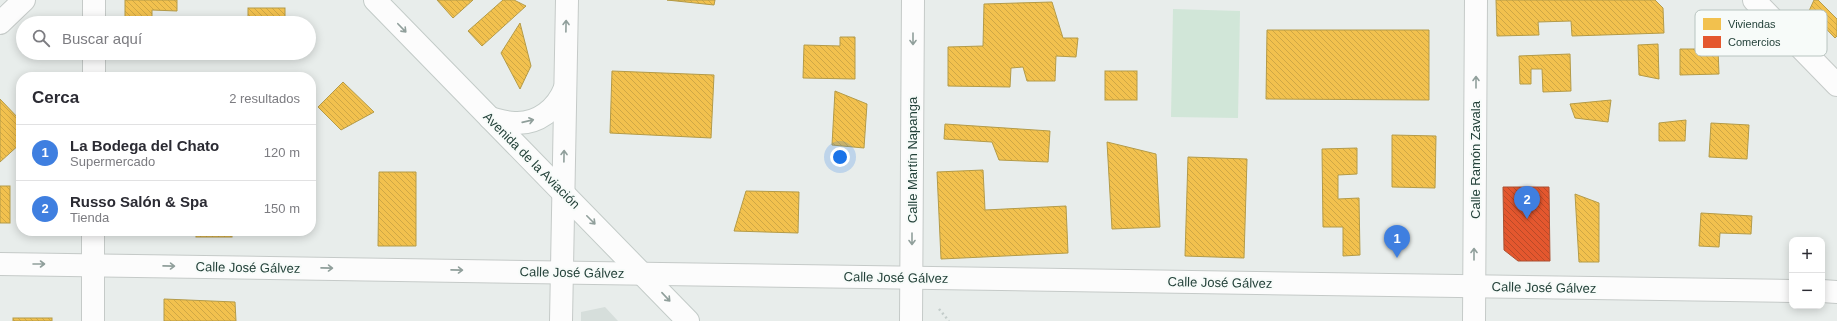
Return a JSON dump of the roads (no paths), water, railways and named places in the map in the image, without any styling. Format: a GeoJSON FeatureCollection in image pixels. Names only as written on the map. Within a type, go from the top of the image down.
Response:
{"type":"FeatureCollection","features":[{"type":"Feature","properties":{"kind":"street"},"geometry":{"type":"LineString","coordinates":[[0,22],[24,0]]}},
{"type":"Feature","properties":{"kind":"street"},"geometry":{"type":"LineString","coordinates":[[94,0],[94,16]]}},
{"type":"Feature","properties":{"kind":"street","name":"Avenida de la Aviación"},"geometry":{"type":"LineString","coordinates":[[375,0],[643,273],[688,321]]}},
{"type":"Feature","properties":{"kind":"street"},"geometry":{"type":"LineString","coordinates":[[561,321],[567,0]]}},
{"type":"Feature","properties":{"kind":"street","name":"Calle Martín Napanga"},"geometry":{"type":"LineString","coordinates":[[911,321],[914,0]]}},
{"type":"Feature","properties":{"kind":"street","name":"Calle Ramón Zavala"},"geometry":{"type":"LineString","coordinates":[[1474,321],[1476,0]]}},
{"type":"Feature","properties":{"kind":"street"},"geometry":{"type":"LineString","coordinates":[[1754,0],[1764,10]]}},
{"type":"Feature","properties":{"kind":"street"},"geometry":{"type":"LineString","coordinates":[[1809,56],[1837,85]]}},
{"type":"Feature","properties":{"kind":"street"},"geometry":{"type":"LineString","coordinates":[[94,60],[94,72]]}},
{"type":"Feature","properties":{"kind":"street"},"geometry":{"type":"LineString","coordinates":[[490,118],[515,123],[532,121],[553,109],[566,88]]}},
{"type":"Feature","properties":{"kind":"street"},"geometry":{"type":"LineString","coordinates":[[93,236],[93,321]]}},
{"type":"Feature","properties":{"kind":"street","name":"Calle José Gálvez"},"geometry":{"type":"LineString","coordinates":[[0,264],[561,271],[1789,291]]}},
{"type":"Feature","properties":{"kind":"street"},"geometry":{"type":"LineString","coordinates":[[1825,291],[1837,292]]}},
{"type":"Feature","properties":{"kind":"place","name":"Russo Salón & Spa"},"geometry":{"type":"Point","coordinates":[1527,219]}},
{"type":"Feature","properties":{"kind":"place","name":"La Bodega del Chato"},"geometry":{"type":"Point","coordinates":[1397,258]}}]}
